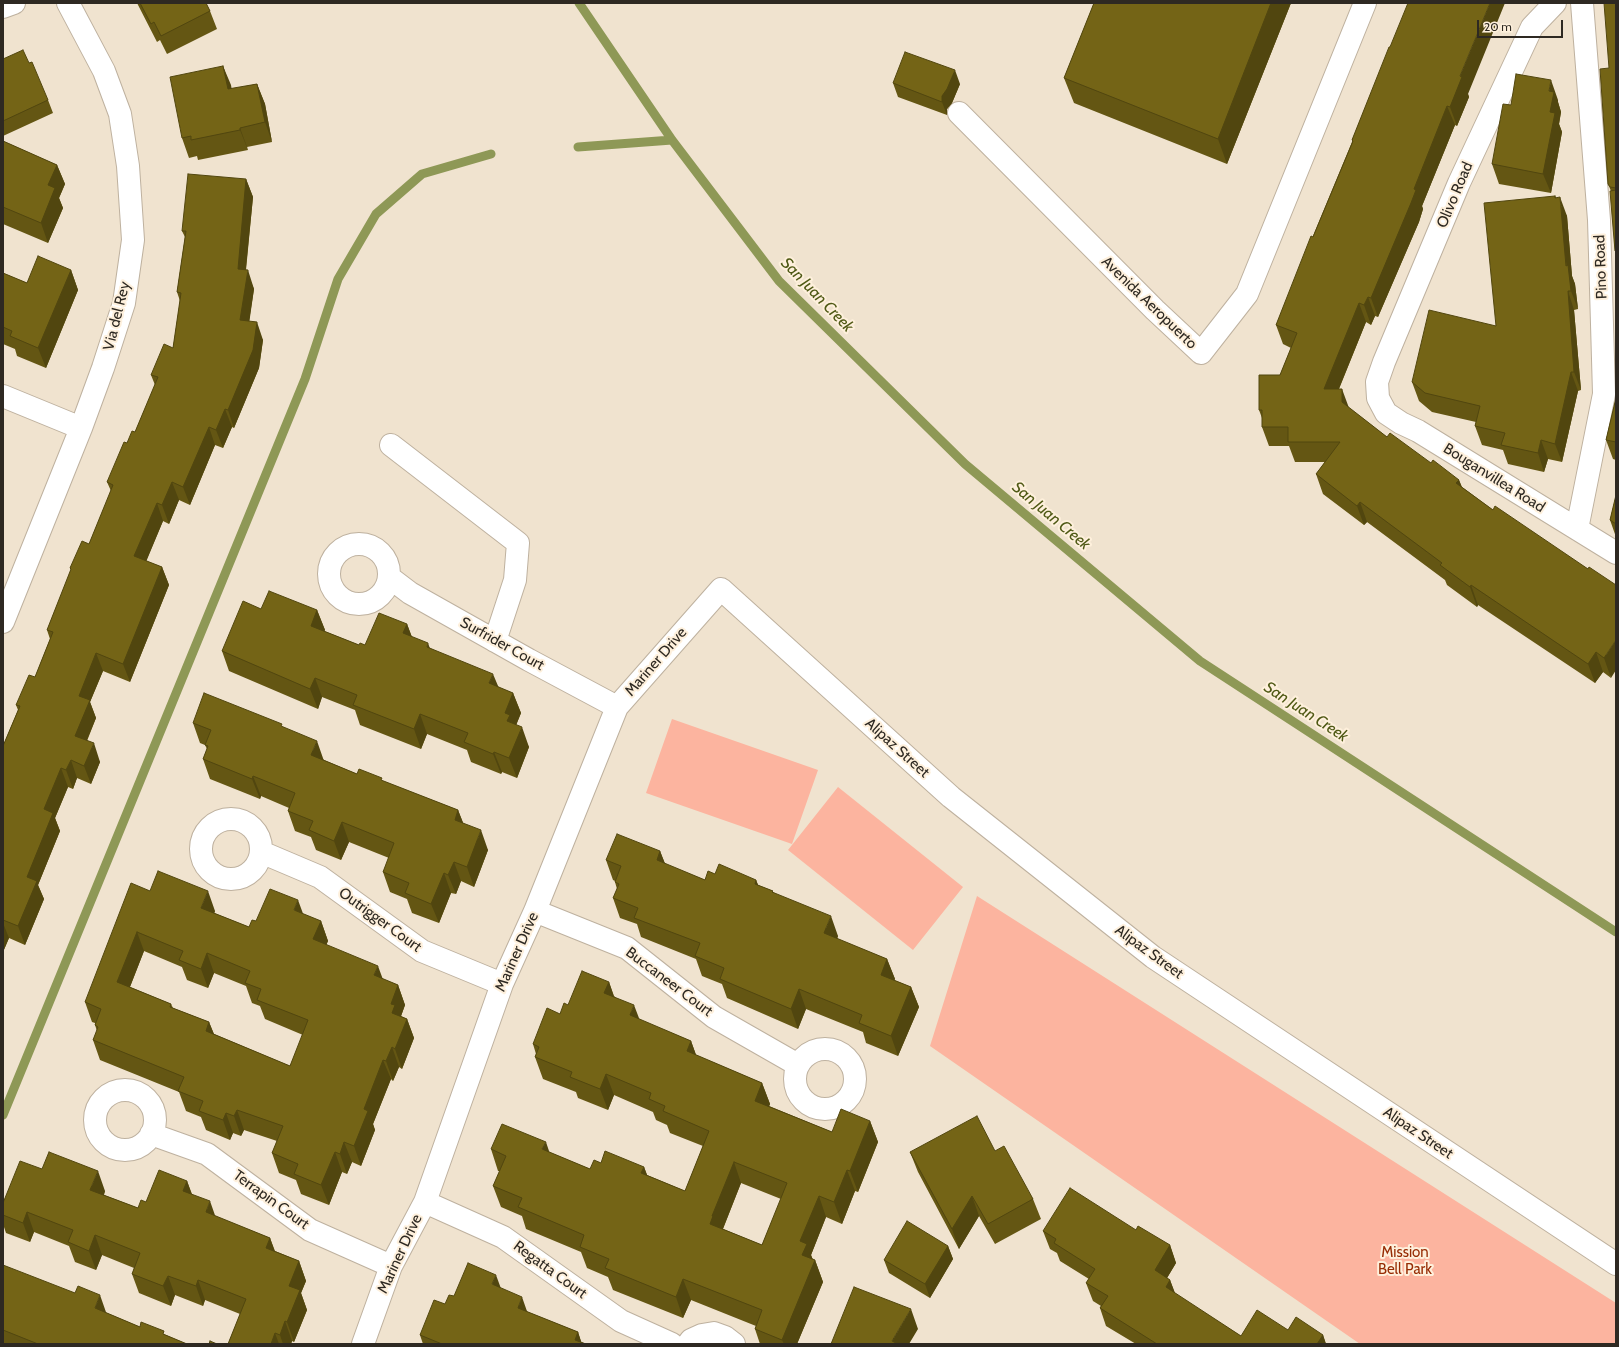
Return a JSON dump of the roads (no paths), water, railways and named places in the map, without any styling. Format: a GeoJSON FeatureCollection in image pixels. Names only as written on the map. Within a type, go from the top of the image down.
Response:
{"type":"FeatureCollection","features":[{"type":"Feature","properties":{"kind":"street"},"geometry":{"type":"LineString","coordinates":[[3,7],[14,3]]}},
{"type":"Feature","properties":{"kind":"street","name":"Via del Rey"},"geometry":{"type":"LineString","coordinates":[[3,622],[82,428],[103,368],[124,303],[133,240],[128,166],[120,114],[104,71],[68,3]]}},
{"type":"Feature","properties":{"kind":"street","name":"Avenida Aeropuerto"},"geometry":{"type":"LineString","coordinates":[[959,113],[1160,315],[1201,353],[1247,294],[1365,3]]}},
{"type":"Feature","properties":{"kind":"street","name":"Olivo Road"},"geometry":{"type":"LineString","coordinates":[[1378,398],[1377,382],[1384,362],[1459,183],[1532,27],[1555,3]]}},
{"type":"Feature","properties":{"kind":"street","name":"Pino Road"},"geometry":{"type":"LineString","coordinates":[[1576,529],[1604,394],[1599,220],[1582,3]]}},
{"type":"Feature","properties":{"kind":"street"},"geometry":{"type":"LineString","coordinates":[[3,396],[82,428]]}},
{"type":"Feature","properties":{"kind":"street","name":"Bouganvillea Road"},"geometry":{"type":"LineString","coordinates":[[1378,398],[1386,413],[1401,423],[1418,430],[1616,553]]}},
{"type":"Feature","properties":{"kind":"street"},"geometry":{"type":"LineString","coordinates":[[391,445],[518,543],[515,580],[495,641]]}},
{"type":"Feature","properties":{"kind":"street","name":"Surfrider Court"},"geometry":{"type":"LineString","coordinates":[[389,577],[410,593],[617,707]]}},
{"type":"Feature","properties":{"kind":"street","name":"Mariner Drive"},"geometry":{"type":"LineString","coordinates":[[363,1344],[391,1266],[425,1202],[502,984],[535,911],[617,707],[721,589]]}},
{"type":"Feature","properties":{"kind":"street","name":"Alipaz Street"},"geometry":{"type":"LineString","coordinates":[[721,589],[951,797],[1153,957],[1616,1264]]}},
{"type":"Feature","properties":{"kind":"street","name":"Outrigger Court"},"geometry":{"type":"LineString","coordinates":[[261,852],[320,877],[422,952],[502,984]]}},
{"type":"Feature","properties":{"kind":"street","name":"Buccaneer Court"},"geometry":{"type":"LineString","coordinates":[[535,911],[627,948],[714,1017],[798,1065]]}},
{"type":"Feature","properties":{"kind":"street","name":"Terrapin Court"},"geometry":{"type":"LineString","coordinates":[[151,1134],[207,1154],[310,1230],[391,1266]]}},
{"type":"Feature","properties":{"kind":"street","name":"Regatta Court"},"geometry":{"type":"LineString","coordinates":[[425,1202],[503,1237],[620,1321],[672,1344]]}},
{"type":"Feature","properties":{"kind":"street"},"geometry":{"type":"LineString","coordinates":[[688,1344],[691,1340],[702,1335],[714,1333],[725,1337],[734,1344]]}},
{"type":"Feature","properties":{"kind":"waterway","name":"San Juan Creek"},"geometry":{"type":"LineString","coordinates":[[579,3],[672,140],[779,281],[965,464],[1200,661],[1616,932]]}},
{"type":"Feature","properties":{"kind":"waterway"},"geometry":{"type":"LineString","coordinates":[[578,147],[672,140]]}},
{"type":"Feature","properties":{"kind":"waterway"},"geometry":{"type":"LineString","coordinates":[[3,1115],[305,379],[338,279],[376,214],[422,174],[491,154]]}},
{"type":"Feature","properties":{"kind":"park label","name":"Mission Bell Park"},"geometry":{"type":"Point","coordinates":[1405,1262]}}]}
